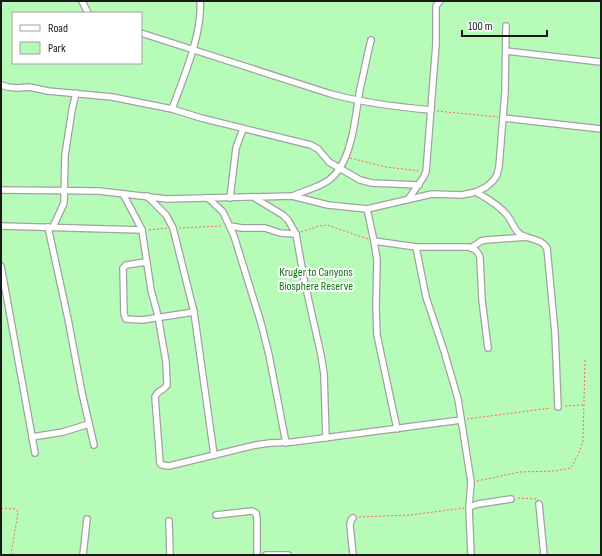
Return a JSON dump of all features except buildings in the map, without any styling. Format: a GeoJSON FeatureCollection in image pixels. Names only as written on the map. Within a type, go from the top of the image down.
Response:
{"type":"FeatureCollection","features":[{"type":"Feature","properties":{"kind":"street"},"geometry":{"type":"LineString","coordinates":[[82,1],[88,12]]}},
{"type":"Feature","properties":{"kind":"street"},"geometry":{"type":"LineString","coordinates":[[172,109],[193,49],[198,24],[200,1]]}},
{"type":"Feature","properties":{"kind":"street"},"geometry":{"type":"LineString","coordinates":[[409,198],[419,185],[426,172],[436,44],[436,6],[440,1]]}},
{"type":"Feature","properties":{"kind":"street"},"geometry":{"type":"LineString","coordinates":[[1,190],[99,190],[168,199],[292,196],[310,199],[328,205],[367,209],[409,198],[432,194],[462,195],[476,192],[486,187],[497,175],[500,159],[506,26]]}},
{"type":"Feature","properties":{"kind":"street"},"geometry":{"type":"LineString","coordinates":[[142,33],[331,94],[391,107],[431,110]]}},
{"type":"Feature","properties":{"kind":"street"},"geometry":{"type":"LineString","coordinates":[[292,196],[323,184],[340,169],[346,156],[371,40]]}},
{"type":"Feature","properties":{"kind":"street"},"geometry":{"type":"LineString","coordinates":[[506,51],[601,62]]}},
{"type":"Feature","properties":{"kind":"street"},"geometry":{"type":"LineString","coordinates":[[1,85],[8,87],[29,87],[48,91],[112,97],[172,109],[201,118],[315,147],[329,162],[365,181],[387,184],[419,185]]}},
{"type":"Feature","properties":{"kind":"street"},"geometry":{"type":"LineString","coordinates":[[76,93],[65,155],[64,202],[51,227],[82,393],[94,445]]}},
{"type":"Feature","properties":{"kind":"street"},"geometry":{"type":"LineString","coordinates":[[503,118],[601,128]]}},
{"type":"Feature","properties":{"kind":"street"},"geometry":{"type":"LineString","coordinates":[[230,198],[236,148],[243,129]]}},
{"type":"Feature","properties":{"kind":"street"},"geometry":{"type":"LineString","coordinates":[[476,192],[497,205],[506,214],[516,230],[527,238],[543,243],[548,252],[555,333],[558,407]]}},
{"type":"Feature","properties":{"kind":"street"},"geometry":{"type":"LineString","coordinates":[[123,194],[142,230],[151,290],[158,316],[166,362],[168,382],[166,387],[158,391],[155,397],[160,462],[163,466],[169,466],[256,445],[286,443],[461,420]]}},
{"type":"Feature","properties":{"kind":"street"},"geometry":{"type":"LineString","coordinates":[[147,196],[166,215],[173,228],[194,312],[214,455]]}},
{"type":"Feature","properties":{"kind":"street"},"geometry":{"type":"LineString","coordinates":[[253,197],[283,215],[288,220],[296,234],[304,279],[320,347],[324,374],[326,438]]}},
{"type":"Feature","properties":{"kind":"street"},"geometry":{"type":"LineString","coordinates":[[208,198],[223,212],[236,242],[263,329],[286,443]]}},
{"type":"Feature","properties":{"kind":"street"},"geometry":{"type":"LineString","coordinates":[[367,209],[377,260],[377,335],[397,429]]}},
{"type":"Feature","properties":{"kind":"street"},"geometry":{"type":"LineString","coordinates":[[1,226],[142,230]]}},
{"type":"Feature","properties":{"kind":"street"},"geometry":{"type":"LineString","coordinates":[[230,226],[242,228],[265,228],[280,233],[296,234]]}},
{"type":"Feature","properties":{"kind":"street"},"geometry":{"type":"LineString","coordinates":[[471,248],[481,241],[486,240],[527,238]]}},
{"type":"Feature","properties":{"kind":"street"},"geometry":{"type":"LineString","coordinates":[[374,241],[416,247],[475,249],[479,256],[482,300],[488,348]]}},
{"type":"Feature","properties":{"kind":"street"},"geometry":{"type":"LineString","coordinates":[[416,247],[426,297],[458,399],[470,482],[469,507],[471,555]]}},
{"type":"Feature","properties":{"kind":"street"},"geometry":{"type":"LineString","coordinates":[[146,262],[126,265],[123,268],[125,318],[128,320],[142,320],[158,316],[194,312]]}},
{"type":"Feature","properties":{"kind":"street"},"geometry":{"type":"LineString","coordinates":[[1,266],[35,453]]}},
{"type":"Feature","properties":{"kind":"street"},"geometry":{"type":"LineString","coordinates":[[32,437],[63,432],[89,424]]}},
{"type":"Feature","properties":{"kind":"street"},"geometry":{"type":"LineString","coordinates":[[469,507],[511,499]]}},
{"type":"Feature","properties":{"kind":"street"},"geometry":{"type":"LineString","coordinates":[[539,504],[544,555]]}},
{"type":"Feature","properties":{"kind":"street"},"geometry":{"type":"LineString","coordinates":[[216,515],[252,511],[256,513],[257,555]]}},
{"type":"Feature","properties":{"kind":"street"},"geometry":{"type":"LineString","coordinates":[[353,518],[350,525],[354,555]]}},
{"type":"Feature","properties":{"kind":"street"},"geometry":{"type":"LineString","coordinates":[[83,555],[87,519]]}},
{"type":"Feature","properties":{"kind":"street"},"geometry":{"type":"LineString","coordinates":[[169,521],[170,555]]}},
{"type":"Feature","properties":{"kind":"street"},"geometry":{"type":"LineString","coordinates":[[266,555],[288,555]]}},
{"type":"Feature","properties":{"kind":"path"},"geometry":{"type":"LineString","coordinates":[[431,110],[503,118]]}},
{"type":"Feature","properties":{"kind":"path"},"geometry":{"type":"LineString","coordinates":[[346,156],[386,167],[426,172]]}},
{"type":"Feature","properties":{"kind":"path"},"geometry":{"type":"LineString","coordinates":[[296,234],[319,226],[327,225],[374,241]]}},
{"type":"Feature","properties":{"kind":"path"},"geometry":{"type":"LineString","coordinates":[[142,230],[230,226]]}},
{"type":"Feature","properties":{"kind":"path"},"geometry":{"type":"LineString","coordinates":[[470,482],[520,472],[543,472],[569,469],[574,464],[582,442],[585,359]]}},
{"type":"Feature","properties":{"kind":"path"},"geometry":{"type":"LineString","coordinates":[[461,420],[584,405]]}},
{"type":"Feature","properties":{"kind":"path"},"geometry":{"type":"LineString","coordinates":[[511,499],[535,498],[539,504]]}},
{"type":"Feature","properties":{"kind":"path"},"geometry":{"type":"LineString","coordinates":[[353,518],[410,515],[469,507]]}},
{"type":"Feature","properties":{"kind":"path"},"geometry":{"type":"LineString","coordinates":[[1,508],[15,509],[18,512],[11,555]]}},
{"type":"Feature","properties":{"kind":"green space","name":"Kruger to Canyons Biosphere Reserve"},"geometry":{"type":"Polygon","coordinates":[[[1,1],[601,1],[601,555],[1,555],[1,1]]]}}]}
